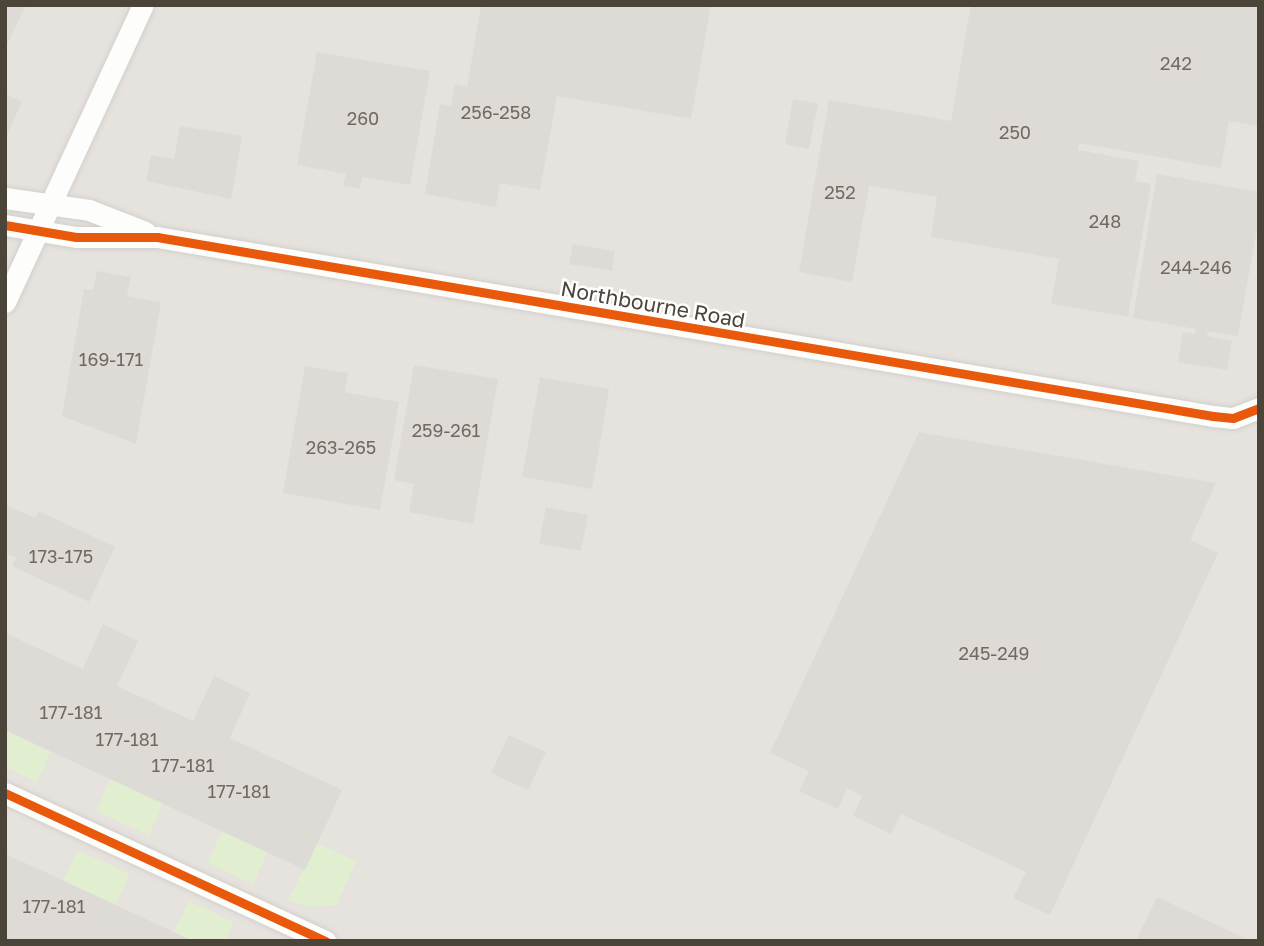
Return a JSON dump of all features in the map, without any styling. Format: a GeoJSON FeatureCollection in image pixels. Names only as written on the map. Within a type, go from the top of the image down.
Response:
{"type":"FeatureCollection","features":[{"type":"Feature","properties":{"kind":"street"},"geometry":{"type":"LineString","coordinates":[[5,302],[143,5]]}},
{"type":"Feature","properties":{"kind":"street","name":"Northbourne Road"},"geometry":{"type":"LineString","coordinates":[[5,198],[89,210],[157,237]]}},
{"type":"Feature","properties":{"kind":"street","name":"Northbourne Road"},"geometry":{"type":"LineString","coordinates":[[5,225],[76,237],[157,237],[1213,416],[1233,418],[1259,408]]}},
{"type":"Feature","properties":{"kind":"street"},"geometry":{"type":"LineString","coordinates":[[5,793],[325,941]]}},
{"type":"Feature","properties":{"kind":"shaded area"},"geometry":{"type":"Polygon","coordinates":[[[5,5],[1259,5],[1259,941],[5,941],[5,5]]]}},
{"type":"Feature","properties":{"kind":"green space"},"geometry":{"type":"Polygon","coordinates":[[[5,730],[51,752],[37,782],[5,767],[5,730]]]}},
{"type":"Feature","properties":{"kind":"green space"},"geometry":{"type":"Polygon","coordinates":[[[110,779],[163,803],[149,835],[96,811],[110,779]]]}},
{"type":"Feature","properties":{"kind":"green space"},"geometry":{"type":"Polygon","coordinates":[[[222,831],[268,852],[253,884],[207,863],[222,831]]]}},
{"type":"Feature","properties":{"kind":"green space"},"geometry":{"type":"Polygon","coordinates":[[[317,843],[356,861],[337,905],[310,907],[288,900],[317,843]]]}},
{"type":"Feature","properties":{"kind":"green space"},"geometry":{"type":"Polygon","coordinates":[[[78,850],[130,874],[115,905],[63,881],[78,850]]]}},
{"type":"Feature","properties":{"kind":"green space"},"geometry":{"type":"Polygon","coordinates":[[[189,901],[234,922],[225,941],[193,941],[174,932],[189,901]]]}},
{"type":"Feature","properties":{"kind":"building"},"geometry":{"type":"Polygon","coordinates":[[[5,5],[26,5],[5,49],[5,5]]]}},
{"type":"Feature","properties":{"kind":"building"},"geometry":{"type":"Polygon","coordinates":[[[481,5],[711,5],[691,119],[557,96],[540,190],[500,183],[496,207],[425,194],[440,104],[451,106],[455,84],[467,87],[481,5]]]}},
{"type":"Feature","properties":{"kind":"building"},"geometry":{"type":"Polygon","coordinates":[[[971,5],[1259,5],[1259,126],[1229,121],[1221,168],[1079,143],[1078,150],[1139,161],[1135,181],[1151,184],[1128,317],[1051,304],[1059,259],[931,237],[937,197],[869,186],[852,282],[799,272],[829,100],[951,121],[971,5]]]}},
{"type":"Feature","properties":{"kind":"building"},"geometry":{"type":"Polygon","coordinates":[[[317,52],[430,71],[410,185],[362,177],[360,189],[343,186],[346,174],[297,165],[317,52]]]}},
{"type":"Feature","properties":{"kind":"building"},"geometry":{"type":"Polygon","coordinates":[[[5,94],[22,102],[5,139],[5,94]]]}},
{"type":"Feature","properties":{"kind":"building"},"geometry":{"type":"Polygon","coordinates":[[[793,99],[818,103],[809,149],[785,144],[793,99]]]}},
{"type":"Feature","properties":{"kind":"building"},"geometry":{"type":"Polygon","coordinates":[[[180,126],[242,136],[231,199],[146,181],[151,155],[174,159],[180,126]]]}},
{"type":"Feature","properties":{"kind":"building"},"geometry":{"type":"Polygon","coordinates":[[[1157,174],[1259,192],[1259,217],[1238,336],[1208,331],[1207,336],[1232,341],[1227,370],[1178,362],[1183,332],[1195,334],[1196,329],[1133,318],[1157,174]]]}},
{"type":"Feature","properties":{"kind":"building"},"geometry":{"type":"Polygon","coordinates":[[[573,244],[615,251],[612,271],[569,264],[573,244]]]}},
{"type":"Feature","properties":{"kind":"building"},"geometry":{"type":"Polygon","coordinates":[[[97,271],[131,277],[127,296],[161,302],[136,444],[62,416],[84,289],[93,290],[97,271]]]}},
{"type":"Feature","properties":{"kind":"building"},"geometry":{"type":"Polygon","coordinates":[[[414,365],[498,379],[473,524],[409,512],[414,484],[394,480],[414,365]]]}},
{"type":"Feature","properties":{"kind":"building"},"geometry":{"type":"Polygon","coordinates":[[[305,366],[348,373],[345,392],[399,402],[380,510],[283,493],[305,366]]]}},
{"type":"Feature","properties":{"kind":"building"},"geometry":{"type":"Polygon","coordinates":[[[540,377],[609,389],[592,489],[522,477],[540,377]]]}},
{"type":"Feature","properties":{"kind":"building"},"geometry":{"type":"Polygon","coordinates":[[[919,432],[1216,483],[1190,540],[1218,553],[1050,915],[1013,898],[1026,872],[901,814],[891,834],[853,816],[862,796],[847,788],[838,809],[799,791],[809,771],[770,753],[919,432]]]}},
{"type":"Feature","properties":{"kind":"building"},"geometry":{"type":"Polygon","coordinates":[[[5,505],[35,518],[39,511],[115,547],[89,602],[12,566],[16,558],[5,553],[5,505]]]}},
{"type":"Feature","properties":{"kind":"building"},"geometry":{"type":"Polygon","coordinates":[[[546,507],[588,515],[581,551],[539,544],[546,507]]]}},
{"type":"Feature","properties":{"kind":"building"},"geometry":{"type":"Polygon","coordinates":[[[103,624],[138,641],[117,686],[193,721],[214,676],[250,693],[230,738],[342,790],[305,870],[5,730],[5,633],[83,669],[103,624]]]}},
{"type":"Feature","properties":{"kind":"building"},"geometry":{"type":"Polygon","coordinates":[[[509,735],[546,752],[528,790],[491,773],[509,735]]]}},
{"type":"Feature","properties":{"kind":"building"},"geometry":{"type":"Polygon","coordinates":[[[5,854],[34,867],[193,941],[5,941],[5,854]]]}},
{"type":"Feature","properties":{"kind":"building"},"geometry":{"type":"Polygon","coordinates":[[[1157,897],[1251,941],[1136,941],[1157,897]]]}},
{"type":"Feature","properties":{"kind":"cycle path"},"geometry":{"type":"LineString","coordinates":[[5,225],[76,237],[157,237],[1213,416],[1233,418],[1259,408]]}},
{"type":"Feature","properties":{"kind":"cycle path"},"geometry":{"type":"LineString","coordinates":[[5,793],[325,941]]}}]}
